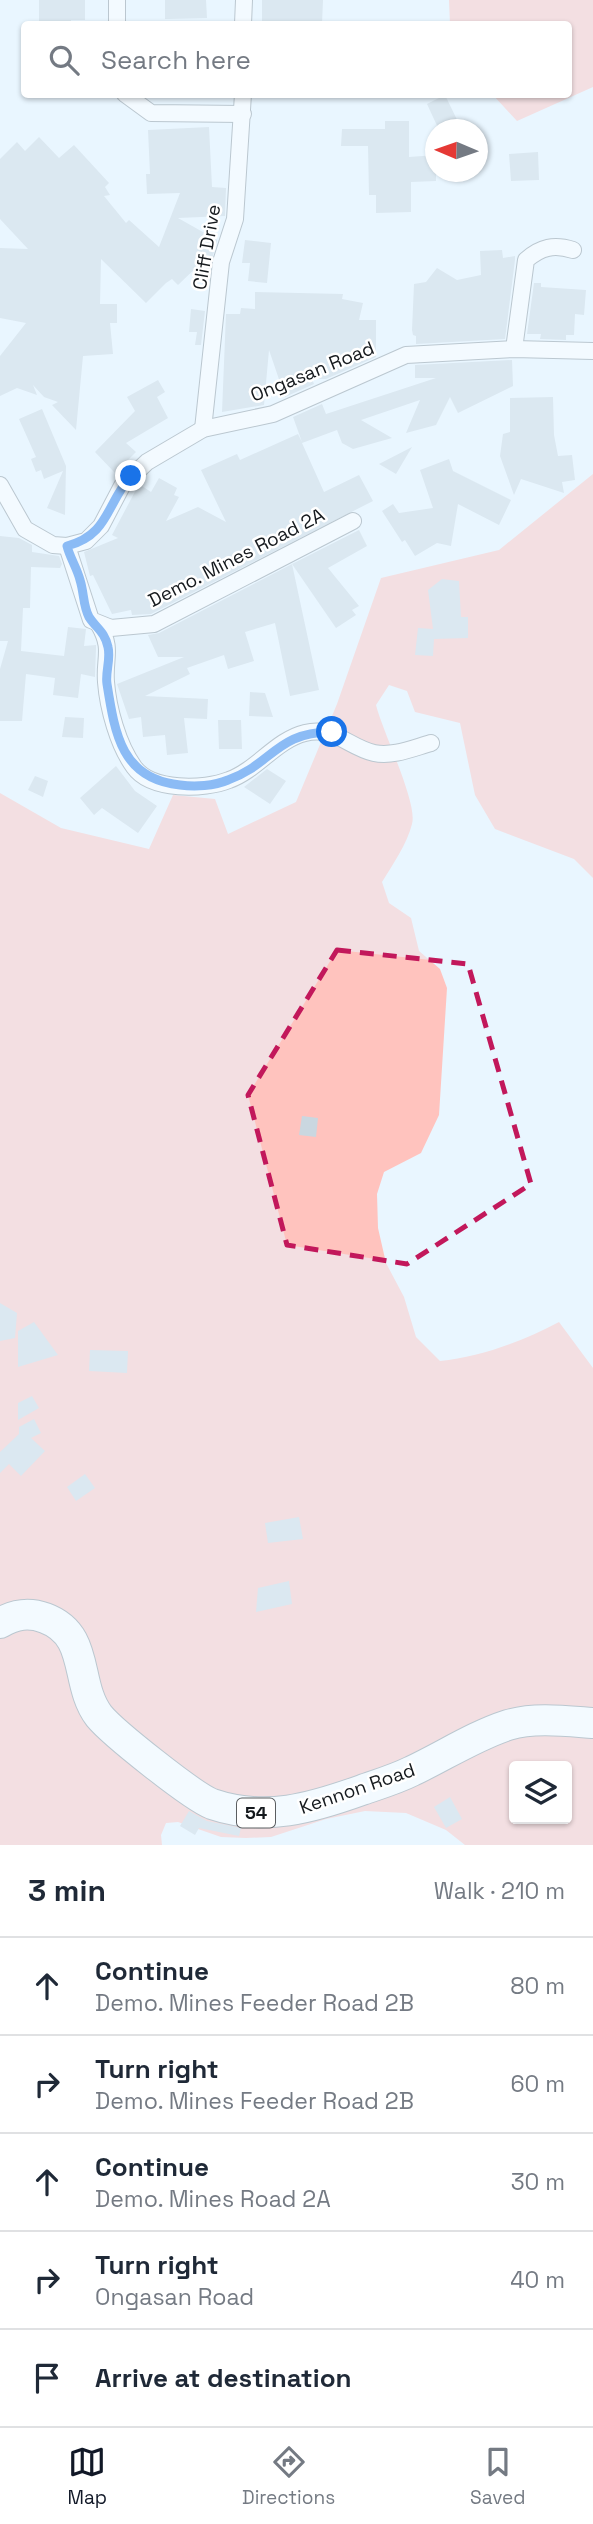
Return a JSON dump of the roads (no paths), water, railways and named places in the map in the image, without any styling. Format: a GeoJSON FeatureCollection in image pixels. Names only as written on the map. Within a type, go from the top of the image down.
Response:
{"type":"FeatureCollection","features":[{"type":"Feature","properties":{"kind":"highway","name":"Kennon Road"},"geometry":{"type":"LineString","coordinates":[[0,1623],[21,1614],[36,1615],[64,1627],[75,1643],[87,1690],[99,1715],[192,1794],[243,1812],[274,1814],[329,1802],[409,1773],[510,1725],[535,1721],[593,1723]]}},
{"type":"Feature","properties":{"kind":"street"},"geometry":{"type":"LineString","coordinates":[[117,0],[117,21]]}},
{"type":"Feature","properties":{"kind":"street"},"geometry":{"type":"LineString","coordinates":[[243,21],[244,0]]}},
{"type":"Feature","properties":{"kind":"street"},"geometry":{"type":"LineString","coordinates":[[130,98],[151,113],[243,114]]}},
{"type":"Feature","properties":{"kind":"street","name":"Cliff Drive"},"geometry":{"type":"LineString","coordinates":[[202,429],[221,262],[235,219],[243,98]]}},
{"type":"Feature","properties":{"kind":"street"},"geometry":{"type":"LineString","coordinates":[[513,349],[526,260],[534,253],[553,246],[573,250]]}},
{"type":"Feature","properties":{"kind":"street","name":"Ongasan Road"},"geometry":{"type":"LineString","coordinates":[[67,546],[86,541],[100,526],[122,486],[147,462],[202,429],[273,414],[406,355],[513,349],[593,351]]}},
{"type":"Feature","properties":{"kind":"street"},"geometry":{"type":"LineString","coordinates":[[0,485],[25,529],[53,545],[67,546],[79,575],[88,614],[99,625],[109,649],[106,681],[115,722],[125,751],[135,769],[163,783],[188,786],[229,780],[290,738],[305,733],[332,732],[373,752],[385,754],[431,743]]}},
{"type":"Feature","properties":{"kind":"street","name":"Demo. Mines Road 2A"},"geometry":{"type":"LineString","coordinates":[[99,625],[136,628],[154,624],[353,521]]}}]}
